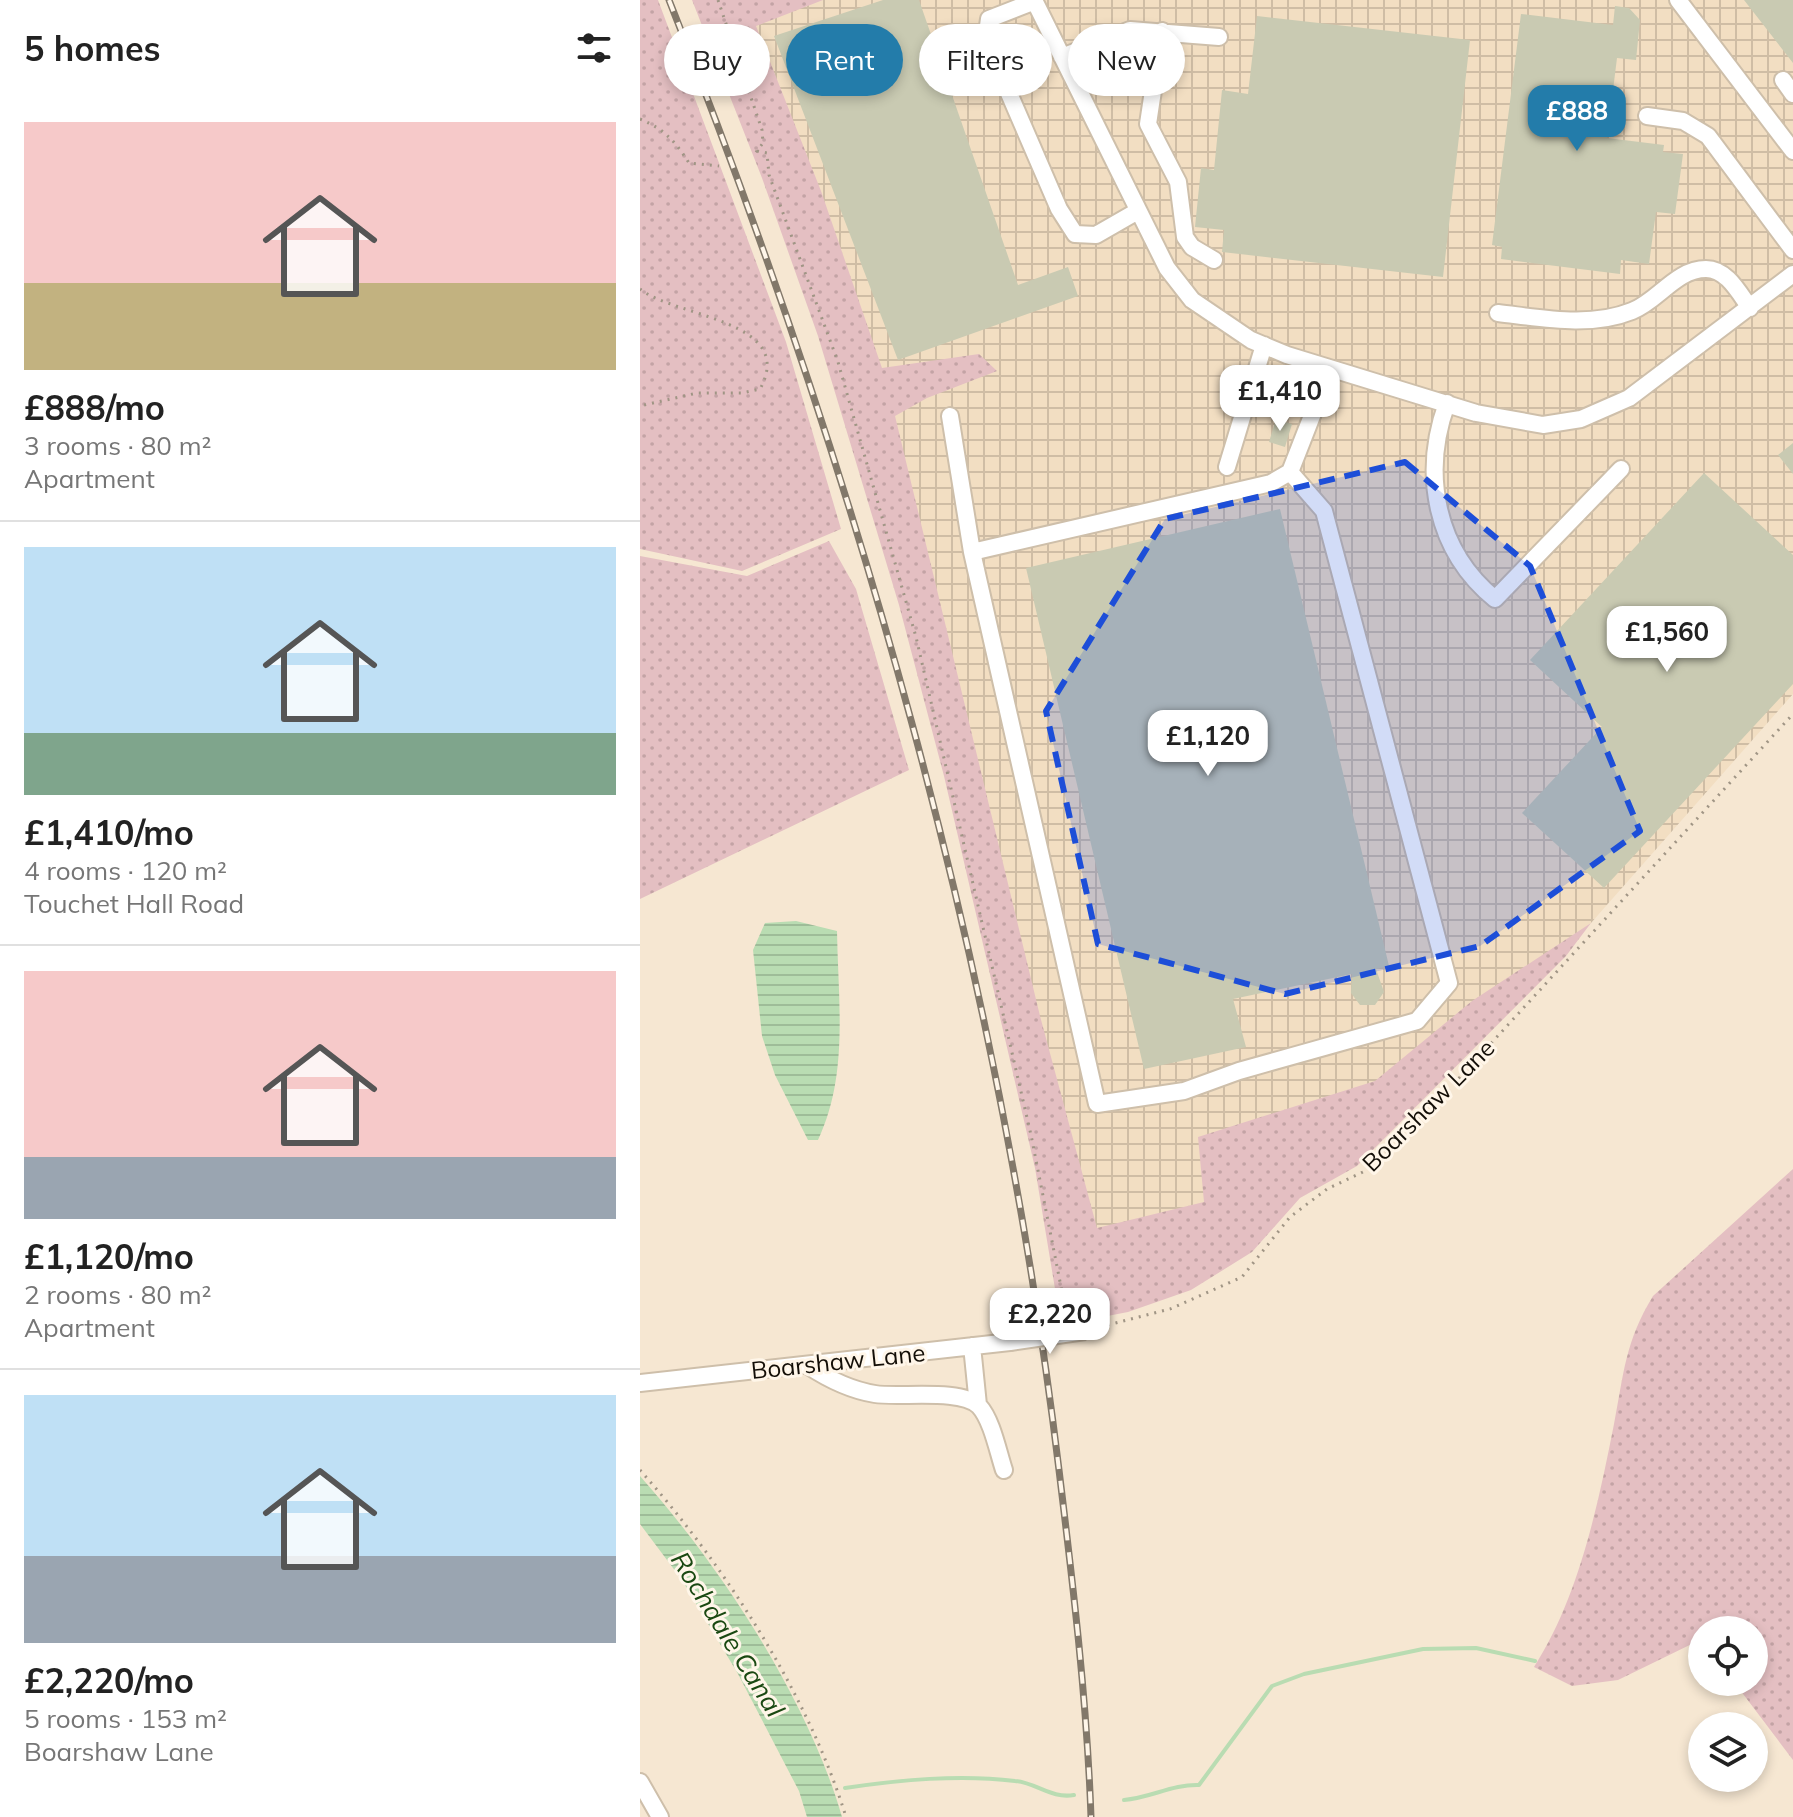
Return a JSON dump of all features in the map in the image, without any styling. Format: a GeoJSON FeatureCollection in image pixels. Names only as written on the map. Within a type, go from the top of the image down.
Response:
{"type":"FeatureCollection","features":[{"type":"Feature","properties":{"kind":"street"},"geometry":{"type":"LineString","coordinates":[[1136,212],[1096,235],[1075,234],[1059,209],[986,40],[989,19],[1035,0],[1136,212],[1167,268],[1192,300],[1264,345],[1323,367],[1522,423],[1543,425],[1581,419],[1629,398],[1793,274]]}},
{"type":"Feature","properties":{"kind":"street"},"geometry":{"type":"LineString","coordinates":[[1678,0],[1793,151]]}},
{"type":"Feature","properties":{"kind":"street"},"geometry":{"type":"LineString","coordinates":[[1185,33],[1219,37]]}},
{"type":"Feature","properties":{"kind":"street"},"geometry":{"type":"LineString","coordinates":[[1062,57],[1068,55]]}},
{"type":"Feature","properties":{"kind":"street"},"geometry":{"type":"LineString","coordinates":[[1152,96],[1148,124],[1178,182],[1185,237],[1192,247],[1214,260]]}},
{"type":"Feature","properties":{"kind":"street"},"geometry":{"type":"LineString","coordinates":[[1647,116],[1683,121],[1708,136],[1793,250]]}},
{"type":"Feature","properties":{"kind":"street"},"geometry":{"type":"LineString","coordinates":[[1498,313],[1551,319],[1610,318],[1653,301],[1684,274],[1705,269],[1724,275],[1750,308]]}},
{"type":"Feature","properties":{"kind":"street"},"geometry":{"type":"LineString","coordinates":[[1227,467],[1264,345]]}},
{"type":"Feature","properties":{"kind":"street"},"geometry":{"type":"LineString","coordinates":[[972,552],[1271,483],[1290,472],[1317,403],[1323,367]]}},
{"type":"Feature","properties":{"kind":"street"},"geometry":{"type":"LineString","coordinates":[[1447,403],[1432,458],[1439,511],[1446,536],[1466,570],[1495,599],[1621,469]]}},
{"type":"Feature","properties":{"kind":"street"},"geometry":{"type":"LineString","coordinates":[[950,416],[972,552],[1097,1104],[1184,1091],[1239,1071],[1417,1021],[1449,983],[1324,511],[1290,472]]}},
{"type":"Feature","properties":{"kind":"street","name":"Boarshaw Lane"},"geometry":{"type":"LineString","coordinates":[[640,1383],[1077,1332]]}},
{"type":"Feature","properties":{"kind":"street"},"geometry":{"type":"LineString","coordinates":[[972,1346],[978,1405],[1004,1470]]}},
{"type":"Feature","properties":{"kind":"street"},"geometry":{"type":"LineString","coordinates":[[807,1365],[827,1379],[866,1392],[919,1393],[978,1405]]}},
{"type":"Feature","properties":{"kind":"street"},"geometry":{"type":"LineString","coordinates":[[640,1782],[660,1817]]}},
{"type":"Feature","properties":{"kind":"path"},"geometry":{"type":"LineString","coordinates":[[718,0],[762,130],[763,143],[755,153],[767,153],[769,175],[838,362],[916,637],[1077,1332]]}},
{"type":"Feature","properties":{"kind":"path"},"geometry":{"type":"LineString","coordinates":[[640,119],[659,127],[675,141],[689,163],[719,166]]}},
{"type":"Feature","properties":{"kind":"path"},"geometry":{"type":"LineString","coordinates":[[640,289],[747,333],[764,348],[769,374],[760,389],[742,393],[697,393],[640,406]]}},
{"type":"Feature","properties":{"kind":"path","name":"Boarshaw Lane"},"geometry":{"type":"LineString","coordinates":[[1077,1332],[1170,1309],[1242,1277],[1290,1217],[1327,1189],[1365,1171],[1451,1087],[1793,714]]}},
{"type":"Feature","properties":{"kind":"path"},"geometry":{"type":"LineString","coordinates":[[640,1470],[680,1515],[767,1647],[817,1740],[846,1817]]}},
{"type":"Feature","properties":{"kind":"highlighted area"},"geometry":{"type":"Polygon","coordinates":[[[1405,462],[1530,566],[1640,831],[1480,946],[1285,994],[1098,944],[1046,711],[1165,519],[1405,462]]]}},
{"type":"Feature","properties":{"kind":"shaded area"},"geometry":{"type":"Polygon","coordinates":[[[640,0],[658,0],[667,24],[664,24],[664,96],[694,96],[786,342],[841,529],[742,571],[640,549],[640,0]]]}},
{"type":"Feature","properties":{"kind":"shaded area"},"geometry":{"type":"Polygon","coordinates":[[[692,0],[823,0],[761,24],[701,24],[692,0]]]}},
{"type":"Feature","properties":{"kind":"shaded area"},"geometry":{"type":"Polygon","coordinates":[[[724,0],[1793,0],[1793,694],[1591,923],[1385,1090],[1210,1211],[1059,1240],[861,379],[759,96],[770,96],[770,24],[733,24],[724,0]]]}},
{"type":"Feature","properties":{"kind":"shaded area"},"geometry":{"type":"Polygon","coordinates":[[[770,62],[821,191],[882,368],[979,354],[997,371],[927,398],[895,416],[1040,1016],[1097,1228],[1204,1202],[1198,1137],[1375,1081],[1472,1001],[1591,923],[1566,956],[1357,1166],[1300,1198],[1252,1252],[1191,1290],[1128,1312],[1061,1325],[1035,1168],[944,776],[899,605],[818,336],[730,96],[770,96],[770,62]]]}},
{"type":"Feature","properties":{"kind":"shaded area"},"geometry":{"type":"Polygon","coordinates":[[[829,541],[856,589],[909,770],[640,899],[640,556],[747,576],[829,541]]]}},
{"type":"Feature","properties":{"kind":"shaded area"},"geometry":{"type":"Polygon","coordinates":[[[1793,1169],[1793,1760],[1768,1727],[1768,1712],[1757,1712],[1745,1696],[1768,1696],[1768,1616],[1688,1616],[1688,1646],[1618,1680],[1572,1686],[1534,1667],[1563,1611],[1585,1550],[1627,1358],[1636,1328],[1653,1296],[1793,1169]]]}},
{"type":"Feature","properties":{"kind":"water"},"geometry":{"type":"Polygon","coordinates":[[[796,921],[837,931],[838,1064],[828,1115],[818,1140],[808,1140],[775,1075],[762,1036],[753,950],[765,923],[796,921]]]}},
{"type":"Feature","properties":{"kind":"water","name":"Rochdale Canal"},"geometry":{"type":"Polygon","coordinates":[[[640,1476],[701,1551],[759,1636],[807,1727],[842,1817],[807,1817],[799,1791],[738,1674],[682,1580],[640,1524],[640,1476]]]}},
{"type":"Feature","properties":{"kind":"building"},"geometry":{"type":"Polygon","coordinates":[[[883,0],[919,0],[927,24],[919,24],[919,96],[952,96],[1018,285],[1068,267],[1078,296],[898,360],[797,96],[903,96],[903,24],[810,24],[883,0]]]}},
{"type":"Feature","properties":{"kind":"building"},"geometry":{"type":"Polygon","coordinates":[[[1744,0],[1793,0],[1793,63],[1744,0]]]}},
{"type":"Feature","properties":{"kind":"building"},"geometry":{"type":"Polygon","coordinates":[[[1615,6],[1629,8],[1640,20],[1636,60],[1617,58],[1607,138],[1664,145],[1663,152],[1683,154],[1675,214],[1656,212],[1649,264],[1621,260],[1620,274],[1501,259],[1502,247],[1492,245],[1521,14],[1613,25],[1615,6]]]}},
{"type":"Feature","properties":{"kind":"building"},"geometry":{"type":"Polygon","coordinates":[[[1257,16],[1470,40],[1443,277],[1222,252],[1224,230],[1195,227],[1201,168],[1214,170],[1222,90],[1248,94],[1257,16]]]}},
{"type":"Feature","properties":{"kind":"building"},"geometry":{"type":"Polygon","coordinates":[[[786,32],[786,67],[774,36],[786,32]]]}},
{"type":"Feature","properties":{"kind":"building"},"geometry":{"type":"Polygon","coordinates":[[[1276,419],[1292,424],[1285,447],[1269,442],[1276,419]]]}},
{"type":"Feature","properties":{"kind":"building"},"geometry":{"type":"Polygon","coordinates":[[[1793,443],[1793,474],[1778,455],[1793,443]]]}},
{"type":"Feature","properties":{"kind":"building"},"geometry":{"type":"Polygon","coordinates":[[[1704,473],[1793,555],[1793,684],[1604,888],[1522,813],[1602,727],[1530,660],[1704,473]]]}},
{"type":"Feature","properties":{"kind":"building"},"geometry":{"type":"Polygon","coordinates":[[[1280,509],[1389,966],[1376,969],[1384,992],[1375,1005],[1360,1005],[1351,993],[1352,974],[1233,999],[1246,1047],[1144,1069],[1026,568],[1280,509]]]}},
{"type":"Feature","properties":{"kind":"waterway"},"geometry":{"type":"LineString","coordinates":[[1124,1800],[1199,1785],[1272,1686],[1304,1674],[1423,1649],[1476,1648],[1535,1661]]}},
{"type":"Feature","properties":{"kind":"waterway"},"geometry":{"type":"LineString","coordinates":[[845,1788],[908,1780],[973,1778],[1015,1781],[1058,1795],[1074,1795]]}},
{"type":"Feature","properties":{"kind":"railway"},"geometry":{"type":"LineString","coordinates":[[669,0],[801,358],[859,539],[912,722],[958,907],[999,1093],[1032,1281],[1074,1600],[1091,1817]]}}]}
